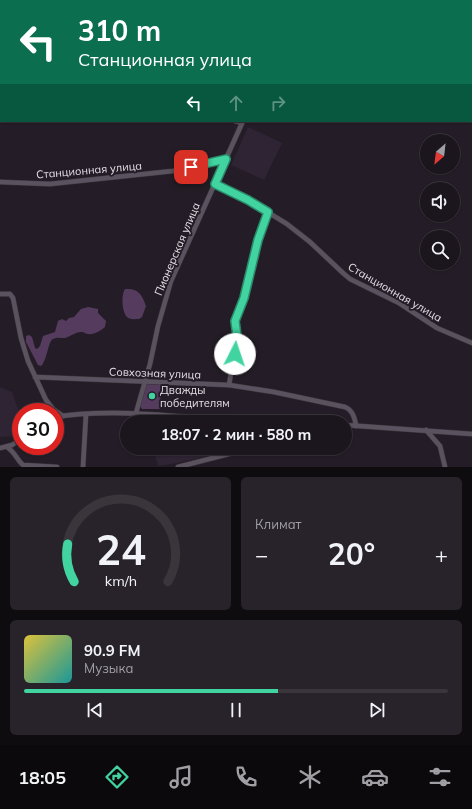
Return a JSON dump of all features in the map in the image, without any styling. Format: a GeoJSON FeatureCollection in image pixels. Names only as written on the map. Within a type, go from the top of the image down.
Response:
{"type":"FeatureCollection","features":[{"type":"Feature","properties":{"kind":"street","name":"Пионерская улица"},"geometry":{"type":"LineString","coordinates":[[136,413],[171,281],[243,122]]}},
{"type":"Feature","properties":{"kind":"street","name":"Станционная улица"},"geometry":{"type":"LineString","coordinates":[[0,182],[50,184],[173,171],[226,159]]}},
{"type":"Feature","properties":{"kind":"street","name":"Станционная улица"},"geometry":{"type":"LineString","coordinates":[[215,184],[248,200],[287,224],[310,242],[350,279],[399,303],[437,328],[472,343]]}},
{"type":"Feature","properties":{"kind":"street"},"geometry":{"type":"LineString","coordinates":[[229,385],[236,342],[235,321],[244,298],[258,240],[268,212]]}},
{"type":"Feature","properties":{"kind":"street"},"geometry":{"type":"LineString","coordinates":[[0,294],[10,294],[15,303],[24,351],[48,403]]}},
{"type":"Feature","properties":{"kind":"street","name":"Совхозная улица"},"geometry":{"type":"LineString","coordinates":[[35,377],[229,385],[274,392],[345,407],[350,409],[356,426]]}},
{"type":"Feature","properties":{"kind":"street"},"geometry":{"type":"LineString","coordinates":[[64,416],[136,413],[164,415]]}},
{"type":"Feature","properties":{"kind":"street"},"geometry":{"type":"LineString","coordinates":[[83,467],[86,414]]}},
{"type":"Feature","properties":{"kind":"street"},"geometry":{"type":"LineString","coordinates":[[352,426],[472,434]]}},
{"type":"Feature","properties":{"kind":"street"},"geometry":{"type":"LineString","coordinates":[[426,430],[440,446],[445,467]]}},
{"type":"Feature","properties":{"kind":"street"},"geometry":{"type":"LineString","coordinates":[[0,448],[12,446]]}},
{"type":"Feature","properties":{"kind":"street"},"geometry":{"type":"LineString","coordinates":[[7,447],[17,455],[23,465],[57,467]]}},
{"type":"Feature","properties":{"kind":"street"},"geometry":{"type":"LineString","coordinates":[[178,467],[227,455]]}},
{"type":"Feature","properties":{"kind":"street"},"geometry":{"type":"LineString","coordinates":[[202,462],[205,467]]}},
{"type":"Feature","properties":{"kind":"shaded area"},"geometry":{"type":"Polygon","coordinates":[[[248,127],[282,143],[264,180],[231,165],[248,127]]]}},
{"type":"Feature","properties":{"kind":"shaded area"},"geometry":{"type":"Polygon","coordinates":[[[125,289],[137,291],[143,299],[146,306],[142,317],[139,319],[130,319],[125,315],[123,299],[125,289]]]}},
{"type":"Feature","properties":{"kind":"shaded area"},"geometry":{"type":"Polygon","coordinates":[[[88,307],[98,309],[98,313],[106,321],[105,327],[92,334],[80,332],[65,338],[53,339],[50,343],[45,360],[41,366],[38,365],[26,342],[26,336],[29,335],[32,337],[35,348],[37,349],[40,346],[43,336],[55,332],[58,321],[62,319],[66,321],[69,318],[74,317],[81,309],[88,307]]]}},
{"type":"Feature","properties":{"kind":"shaded area"},"geometry":{"type":"Polygon","coordinates":[[[147,384],[161,385],[160,409],[142,409],[140,406],[144,387],[147,384]]]}},
{"type":"Feature","properties":{"kind":"shaded area"},"geometry":{"type":"Polygon","coordinates":[[[0,387],[12,392],[16,403],[12,403],[12,436],[0,437],[0,387]]]}},
{"type":"Feature","properties":{"kind":"shaded area"},"geometry":{"type":"Polygon","coordinates":[[[155,455],[212,455],[177,463],[158,466],[155,455]]]}},
{"type":"Feature","properties":{"kind":"place","name":"Дважды победителям"},"geometry":{"type":"Point","coordinates":[152,396]}},
{"type":"Feature","properties":{"kind":"route"},"geometry":{"type":"LineString","coordinates":[[191,167],[226,159],[215,184],[248,200],[268,212],[258,240],[252,271],[241,308],[235,321],[237,336],[235,354]]}}]}
